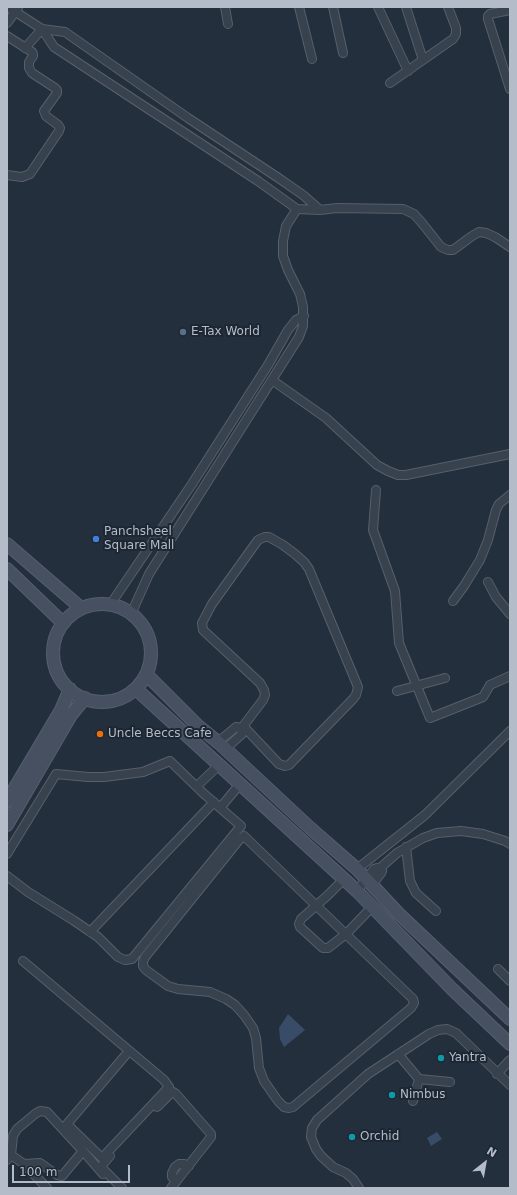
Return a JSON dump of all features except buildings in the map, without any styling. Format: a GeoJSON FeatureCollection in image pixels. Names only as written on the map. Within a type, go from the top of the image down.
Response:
{"type":"FeatureCollection","features":[{"type":"Feature","properties":{"kind":"street"},"geometry":{"type":"LineString","coordinates":[[224,7],[228,24]]}},
{"type":"Feature","properties":{"kind":"street"},"geometry":{"type":"LineString","coordinates":[[300,7],[312,59]]}},
{"type":"Feature","properties":{"kind":"street"},"geometry":{"type":"LineString","coordinates":[[333,7],[343,53]]}},
{"type":"Feature","properties":{"kind":"street"},"geometry":{"type":"LineString","coordinates":[[378,7],[408,71]]}},
{"type":"Feature","properties":{"kind":"street"},"geometry":{"type":"LineString","coordinates":[[406,7],[423,60]]}},
{"type":"Feature","properties":{"kind":"street"},"geometry":{"type":"LineString","coordinates":[[390,83],[453,39],[456,34],[456,28],[448,7]]}},
{"type":"Feature","properties":{"kind":"street"},"geometry":{"type":"LineString","coordinates":[[485,7],[498,54],[510,89]]}},
{"type":"Feature","properties":{"kind":"street"},"geometry":{"type":"LineString","coordinates":[[7,23],[13,8],[42,28],[54,47],[258,181],[296,209],[403,209],[414,214],[441,247],[448,250],[453,250],[479,232],[486,233],[510,247]]}},
{"type":"Feature","properties":{"kind":"street"},"geometry":{"type":"LineString","coordinates":[[488,16],[490,14],[510,10]]}},
{"type":"Feature","properties":{"kind":"street"},"geometry":{"type":"LineString","coordinates":[[25,48],[42,28]]}},
{"type":"Feature","properties":{"kind":"street"},"geometry":{"type":"LineString","coordinates":[[42,28],[64,32],[303,195],[320,210]]}},
{"type":"Feature","properties":{"kind":"street"},"geometry":{"type":"LineString","coordinates":[[7,36],[33,54],[28,68],[32,73],[57,90],[57,93],[44,111],[46,116],[60,128],[30,174],[22,177],[7,175]]}},
{"type":"Feature","properties":{"kind":"street"},"geometry":{"type":"LineString","coordinates":[[131,614],[149,574],[299,337],[303,326],[304,316],[300,294],[283,256],[283,241],[286,226],[296,209]]}},
{"type":"Feature","properties":{"kind":"street"},"geometry":{"type":"LineString","coordinates":[[110,605],[192,484],[288,330],[296,320],[304,316]]}},
{"type":"Feature","properties":{"kind":"street"},"geometry":{"type":"LineString","coordinates":[[272,380],[326,418],[378,465],[398,475],[406,475],[510,454]]}},
{"type":"Feature","properties":{"kind":"street"},"geometry":{"type":"LineString","coordinates":[[256,383],[266,389]]}},
{"type":"Feature","properties":{"kind":"street"},"geometry":{"type":"LineString","coordinates":[[376,490],[373,530],[395,591],[399,643],[430,718],[483,697],[490,685],[510,676]]}},
{"type":"Feature","properties":{"kind":"street"},"geometry":{"type":"LineString","coordinates":[[453,601],[480,560],[499,504],[510,495]]}},
{"type":"Feature","properties":{"kind":"street"},"geometry":{"type":"LineString","coordinates":[[222,745],[236,727],[242,727],[246,729],[279,764],[285,766],[289,765],[353,699],[358,691],[356,682],[309,569],[294,554],[269,537],[258,540],[212,604],[202,623],[203,630],[260,683],[264,690],[265,695],[263,700],[242,727]]}},
{"type":"Feature","properties":{"kind":"street"},"geometry":{"type":"LineString","coordinates":[[7,544],[80,608]]}},
{"type":"Feature","properties":{"kind":"street"},"geometry":{"type":"LineString","coordinates":[[137,566],[149,574]]}},
{"type":"Feature","properties":{"kind":"street"},"geometry":{"type":"LineString","coordinates":[[7,570],[63,623]]}},
{"type":"Feature","properties":{"kind":"street"},"geometry":{"type":"LineString","coordinates":[[488,582],[496,597],[510,614]]}},
{"type":"Feature","properties":{"kind":"street"},"geometry":{"type":"LineString","coordinates":[[92,605],[110,605],[121,608],[140,621],[146,631],[152,653],[150,664],[146,675],[136,689],[124,697],[105,702],[85,698],[70,689],[56,670],[54,646],[57,634],[63,623],[80,608],[92,605]]}},
{"type":"Feature","properties":{"kind":"street"},"geometry":{"type":"LineString","coordinates":[[146,675],[198,726],[222,745],[310,828],[357,869],[398,913],[510,1019]]}},
{"type":"Feature","properties":{"kind":"street"},"geometry":{"type":"LineString","coordinates":[[397,691],[445,678]]}},
{"type":"Feature","properties":{"kind":"street"},"geometry":{"type":"LineString","coordinates":[[7,801],[61,710],[70,689]]}},
{"type":"Feature","properties":{"kind":"street"},"geometry":{"type":"LineString","coordinates":[[136,689],[373,906],[452,989],[510,1044]]}},
{"type":"Feature","properties":{"kind":"street"},"geometry":{"type":"LineString","coordinates":[[22,830],[8,824],[71,715],[85,698]]}},
{"type":"Feature","properties":{"kind":"street"},"geometry":{"type":"LineString","coordinates":[[357,869],[425,815],[510,731]]}},
{"type":"Feature","properties":{"kind":"street"},"geometry":{"type":"LineString","coordinates":[[7,854],[56,774],[104,777],[143,772],[170,761],[241,826],[132,959],[124,960],[118,957],[98,937],[28,892],[7,876]]}},
{"type":"Feature","properties":{"kind":"street"},"geometry":{"type":"LineString","coordinates":[[197,786],[219,765]]}},
{"type":"Feature","properties":{"kind":"street"},"geometry":{"type":"LineString","coordinates":[[90,932],[217,805],[240,784]]}},
{"type":"Feature","properties":{"kind":"street"},"geometry":{"type":"LineString","coordinates":[[357,891],[369,882],[374,870],[377,868],[379,869],[397,853],[423,838],[437,833],[461,831],[483,834],[510,844]]}},
{"type":"Feature","properties":{"kind":"street"},"geometry":{"type":"LineString","coordinates":[[244,836],[316,906],[413,999],[414,1003],[411,1008],[394,1023],[294,1107],[289,1108],[284,1107],[278,1101],[264,1081],[259,1068],[256,1038],[253,1028],[235,1005],[210,992],[178,989],[168,986],[146,970],[143,966],[143,962],[145,957],[239,840],[244,836]]}},
{"type":"Feature","properties":{"kind":"street"},"geometry":{"type":"LineString","coordinates":[[406,847],[410,881],[416,892],[436,911]]}},
{"type":"Feature","properties":{"kind":"street"},"geometry":{"type":"LineString","coordinates":[[344,879],[299,922],[298,924],[300,927],[326,949],[331,947],[346,934],[373,906]]}},
{"type":"Feature","properties":{"kind":"street"},"geometry":{"type":"LineString","coordinates":[[23,961],[164,1080],[169,1087],[102,1158],[67,1124],[129,1051]]}},
{"type":"Feature","properties":{"kind":"street"},"geometry":{"type":"LineString","coordinates":[[498,969],[510,981]]}},
{"type":"Feature","properties":{"kind":"street"},"geometry":{"type":"LineString","coordinates":[[359,1188],[353,1178],[333,1167],[321,1156],[311,1137],[312,1128],[317,1120],[368,1074],[429,1034],[438,1030],[446,1029],[456,1033],[510,1085]]}},
{"type":"Feature","properties":{"kind":"street"},"geometry":{"type":"LineString","coordinates":[[398,1054],[419,1079],[450,1082]]}},
{"type":"Feature","properties":{"kind":"street"},"geometry":{"type":"LineString","coordinates":[[498,1074],[510,1060]]}},
{"type":"Feature","properties":{"kind":"street"},"geometry":{"type":"LineString","coordinates":[[413,1101],[419,1079]]}},
{"type":"Feature","properties":{"kind":"street"},"geometry":{"type":"LineString","coordinates":[[122,1188],[105,1172],[102,1168],[103,1164],[170,1094],[174,1092],[211,1134],[211,1137],[174,1185]]}},
{"type":"Feature","properties":{"kind":"street"},"geometry":{"type":"LineString","coordinates":[[48,1188],[24,1164],[9,1158],[13,1136],[16,1129],[40,1111],[47,1112],[115,1188]]}},
{"type":"Feature","properties":{"kind":"street"},"geometry":{"type":"LineString","coordinates":[[24,1164],[40,1163],[57,1175],[62,1176],[83,1151]]}},
{"type":"Feature","properties":{"kind":"water"},"geometry":{"type":"Polygon","coordinates":[[[288,1014],[305,1030],[284,1047],[280,1039],[279,1028],[288,1014]]]}},
{"type":"Feature","properties":{"kind":"water"},"geometry":{"type":"Polygon","coordinates":[[[437,1132],[442,1139],[431,1146],[427,1138],[437,1132]]]}},
{"type":"Feature","properties":{"kind":"place","name":"E-Tax World"},"geometry":{"type":"Point","coordinates":[183,332]}},
{"type":"Feature","properties":{"kind":"place","name":"Panchsheel Square Mall"},"geometry":{"type":"Point","coordinates":[96,539]}},
{"type":"Feature","properties":{"kind":"place","name":"Uncle Beccs Cafe"},"geometry":{"type":"Point","coordinates":[100,734]}},
{"type":"Feature","properties":{"kind":"place","name":"Yantra"},"geometry":{"type":"Point","coordinates":[441,1058]}},
{"type":"Feature","properties":{"kind":"place","name":"Nimbus"},"geometry":{"type":"Point","coordinates":[392,1095]}},
{"type":"Feature","properties":{"kind":"place","name":"Orchid"},"geometry":{"type":"Point","coordinates":[352,1137]}}]}
